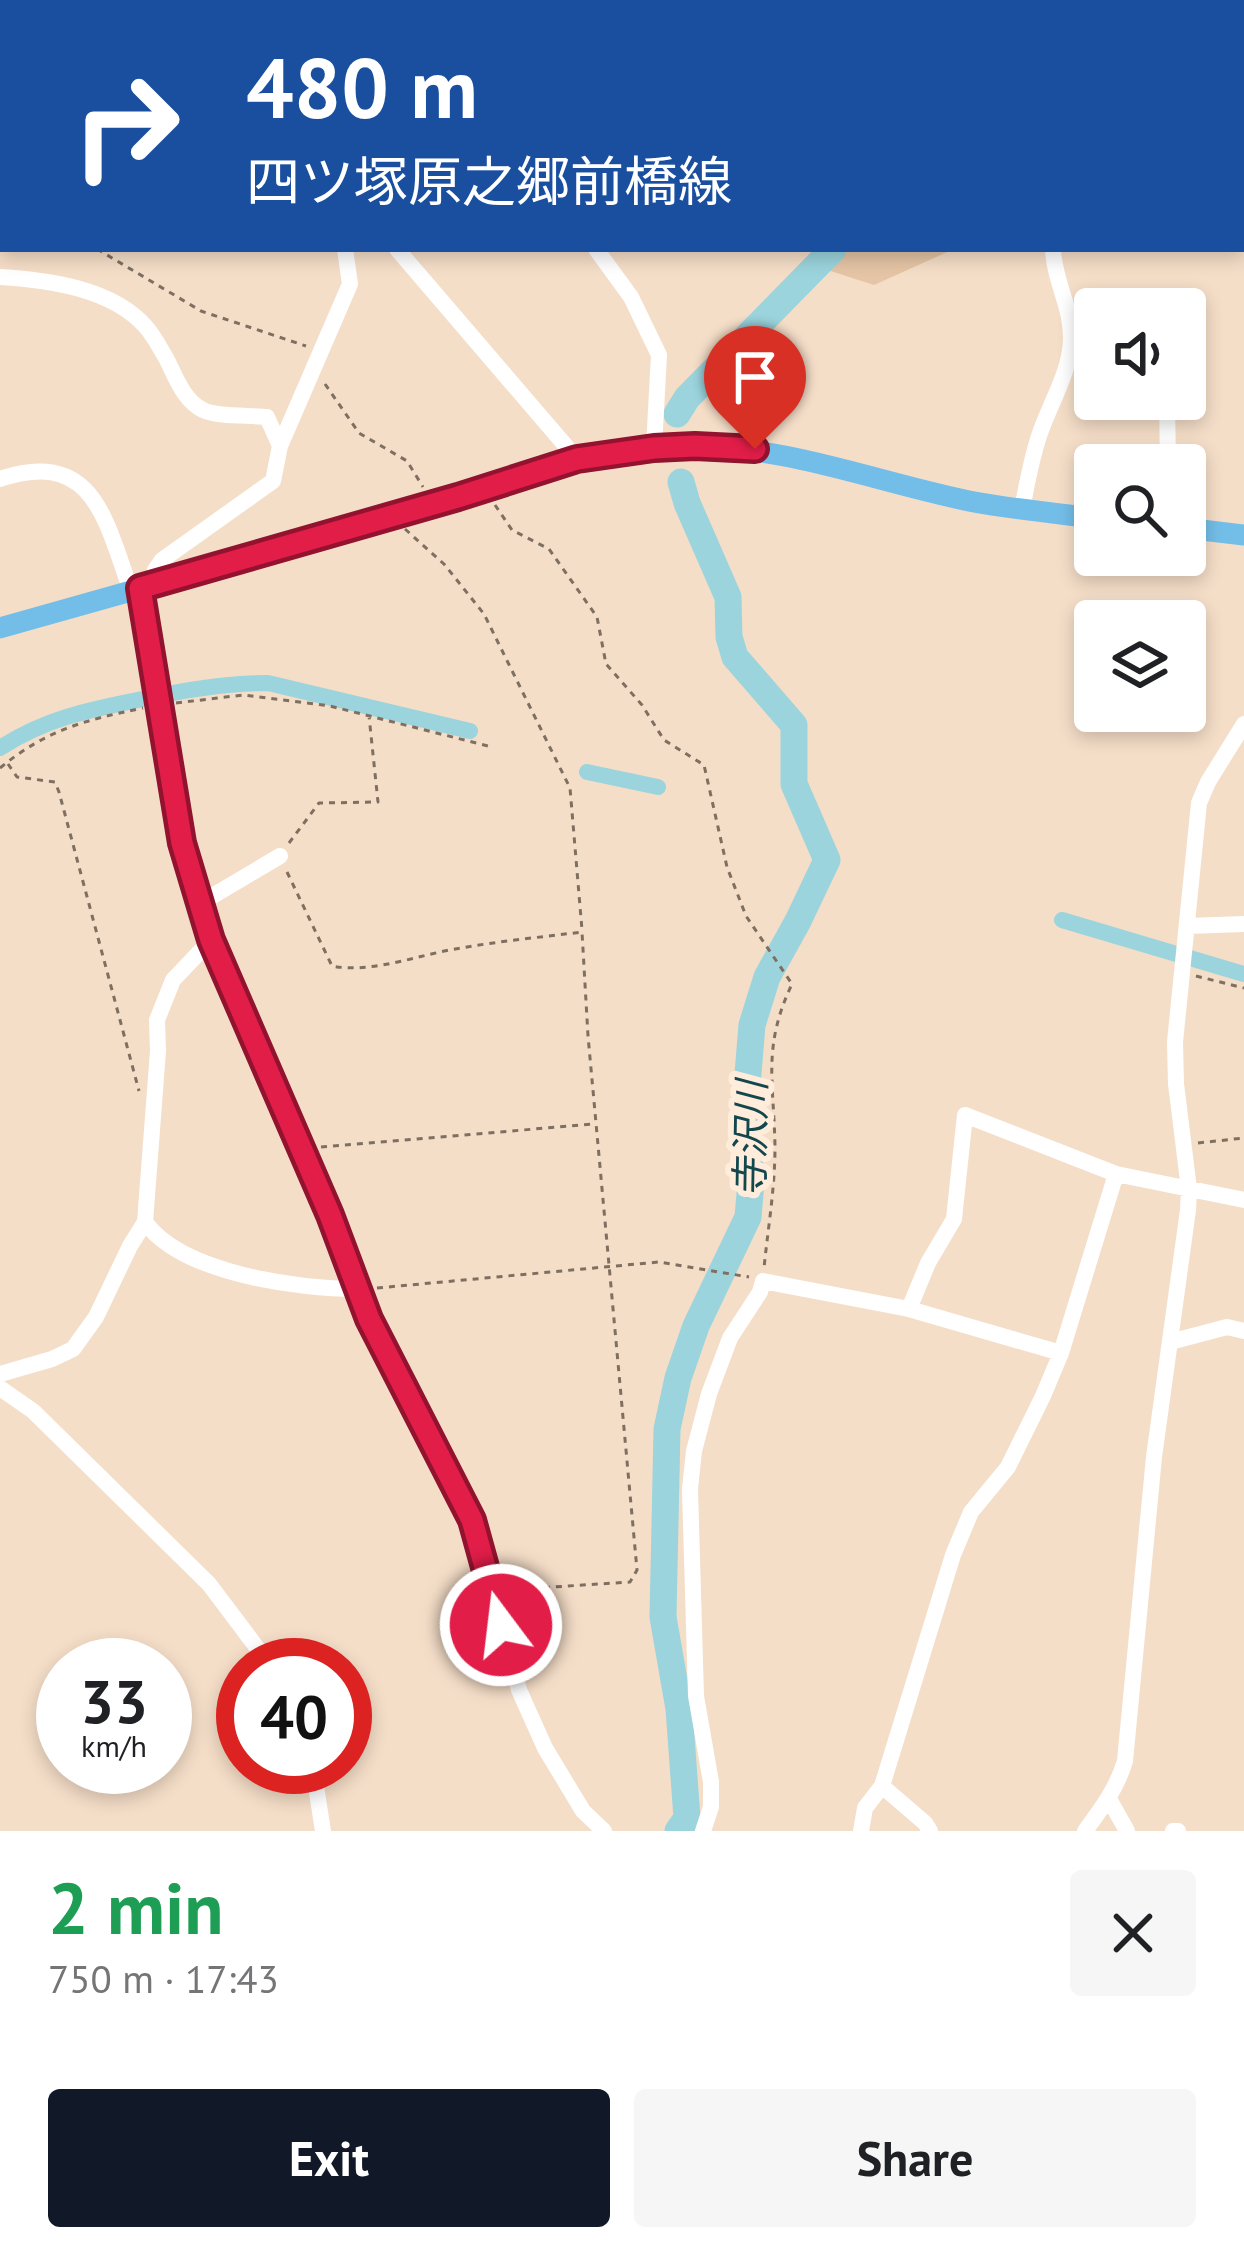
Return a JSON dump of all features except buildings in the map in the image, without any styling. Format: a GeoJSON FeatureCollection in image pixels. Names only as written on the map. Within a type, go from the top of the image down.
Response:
{"type":"FeatureCollection","features":[{"type":"Feature","properties":{"kind":"main road"},"geometry":{"type":"LineString","coordinates":[[0,628],[577,459],[654,448],[755,449],[971,501],[1074,515]]}},
{"type":"Feature","properties":{"kind":"main road"},"geometry":{"type":"LineString","coordinates":[[1206,530],[1244,535]]}},
{"type":"Feature","properties":{"kind":"street"},"geometry":{"type":"LineString","coordinates":[[141,588],[162,560],[273,481],[280,446],[350,284],[345,252]]}},
{"type":"Feature","properties":{"kind":"street"},"geometry":{"type":"LineString","coordinates":[[400,252],[577,459]]}},
{"type":"Feature","properties":{"kind":"street"},"geometry":{"type":"LineString","coordinates":[[598,252],[631,297],[658,355],[654,448]]}},
{"type":"Feature","properties":{"kind":"street"},"geometry":{"type":"LineString","coordinates":[[1022,509],[1040,432],[1070,355],[1070,317],[1054,252]]}},
{"type":"Feature","properties":{"kind":"street"},"geometry":{"type":"LineString","coordinates":[[0,277],[71,287],[102,297],[131,314],[147,328],[181,390],[194,402],[205,411],[267,417],[280,446]]}},
{"type":"Feature","properties":{"kind":"street"},"geometry":{"type":"LineString","coordinates":[[0,479],[35,472],[69,476],[85,487],[141,588],[182,843],[211,940],[330,1215],[369,1319],[472,1520],[519,1690],[545,1748],[583,1811],[604,1831]]}},
{"type":"Feature","properties":{"kind":"street"},"geometry":{"type":"LineString","coordinates":[[1085,1831],[1109,1799],[1125,1761],[1154,1457],[1189,1189],[1175,1042],[1199,802],[1244,724]]}},
{"type":"Feature","properties":{"kind":"street"},"geometry":{"type":"LineString","coordinates":[[199,904],[280,856]]}},
{"type":"Feature","properties":{"kind":"street"},"geometry":{"type":"LineString","coordinates":[[1187,926],[1244,924]]}},
{"type":"Feature","properties":{"kind":"street"},"geometry":{"type":"LineString","coordinates":[[0,1374],[73,1349],[96,1317],[146,1222],[157,1020],[173,980],[211,940]]}},
{"type":"Feature","properties":{"kind":"street"},"geometry":{"type":"LineString","coordinates":[[909,1310],[928,1262],[954,1219],[965,1115],[1116,1174],[1244,1200]]}},
{"type":"Feature","properties":{"kind":"street"},"geometry":{"type":"LineString","coordinates":[[861,1831],[865,1808],[882,1786],[953,1555],[971,1512],[1008,1467],[1061,1353],[1116,1174]]}},
{"type":"Feature","properties":{"kind":"street"},"geometry":{"type":"LineString","coordinates":[[146,1222],[156,1237],[207,1264],[280,1284],[358,1289]]}},
{"type":"Feature","properties":{"kind":"street"},"geometry":{"type":"LineString","coordinates":[[704,1831],[712,1782],[696,1696],[690,1489],[694,1451],[730,1338],[763,1281],[909,1310],[1061,1353]]}},
{"type":"Feature","properties":{"kind":"street"},"geometry":{"type":"LineString","coordinates":[[1170,1342],[1228,1327],[1244,1331]]}},
{"type":"Feature","properties":{"kind":"street"},"geometry":{"type":"LineString","coordinates":[[0,1388],[33,1411],[209,1584],[250,1638]]}},
{"type":"Feature","properties":{"kind":"street"},"geometry":{"type":"LineString","coordinates":[[882,1786],[930,1831]]}},
{"type":"Feature","properties":{"kind":"street"},"geometry":{"type":"LineString","coordinates":[[317,1794],[323,1831]]}},
{"type":"Feature","properties":{"kind":"street"},"geometry":{"type":"LineString","coordinates":[[1109,1799],[1127,1831]]}},
{"type":"Feature","properties":{"kind":"path"},"geometry":{"type":"LineString","coordinates":[[102,252],[201,311],[316,359],[359,433],[407,461],[432,504]]}},
{"type":"Feature","properties":{"kind":"path"},"geometry":{"type":"LineString","coordinates":[[484,489],[512,530],[549,549],[597,617],[606,664],[642,705],[664,740],[704,765],[727,867],[746,916],[792,984],[780,1010],[770,1056],[775,1149],[763,1281]]}},
{"type":"Feature","properties":{"kind":"path"},"geometry":{"type":"LineString","coordinates":[[391,516],[444,564],[484,614],[570,788],[637,1570],[630,1582],[492,1592]]}},
{"type":"Feature","properties":{"kind":"path"},"geometry":{"type":"LineString","coordinates":[[0,768],[21,750],[79,721],[243,695],[330,706],[491,747]]}},
{"type":"Feature","properties":{"kind":"path"},"geometry":{"type":"LineString","coordinates":[[368,716],[378,802],[319,803],[280,856],[332,966],[363,968],[459,948],[582,932]]}},
{"type":"Feature","properties":{"kind":"path"},"geometry":{"type":"LineString","coordinates":[[7,762],[17,777],[55,782],[137,1087]]}},
{"type":"Feature","properties":{"kind":"path"},"geometry":{"type":"LineString","coordinates":[[1184,962],[1244,988]]}},
{"type":"Feature","properties":{"kind":"path"},"geometry":{"type":"LineString","coordinates":[[321,1147],[596,1124]]}},
{"type":"Feature","properties":{"kind":"path"},"geometry":{"type":"LineString","coordinates":[[1185,1145],[1244,1138]]}},
{"type":"Feature","properties":{"kind":"path"},"geometry":{"type":"LineString","coordinates":[[358,1289],[659,1262],[741,1275]]}},
{"type":"Feature","properties":{"kind":"shaded area"},"geometry":{"type":"Polygon","coordinates":[[[815,252],[947,252],[874,285],[809,264],[815,252]]]}},
{"type":"Feature","properties":{"kind":"waterway","name":"寺沢川"},"geometry":{"type":"LineString","coordinates":[[677,414],[687,398],[830,252]]}},
{"type":"Feature","properties":{"kind":"waterway","name":"寺沢川"},"geometry":{"type":"LineString","coordinates":[[678,1831],[687,1818],[679,1709],[663,1617],[667,1429],[696,1326],[748,1217],[746,1098],[752,1025],[767,977],[827,860],[794,784],[794,725],[735,657],[729,637],[728,597],[681,482]]}},
{"type":"Feature","properties":{"kind":"waterway"},"geometry":{"type":"LineString","coordinates":[[0,748],[53,721],[90,710],[193,689],[253,683],[470,731]]}},
{"type":"Feature","properties":{"kind":"waterway"},"geometry":{"type":"LineString","coordinates":[[587,772],[658,787]]}},
{"type":"Feature","properties":{"kind":"waterway"},"geometry":{"type":"LineString","coordinates":[[1062,920],[1244,974]]}},
{"type":"Feature","properties":{"kind":"route"},"geometry":{"type":"LineString","coordinates":[[501,1625],[472,1520],[369,1319],[330,1215],[211,940],[182,843],[140,588],[577,459],[654,448],[755,449]]}}]}
